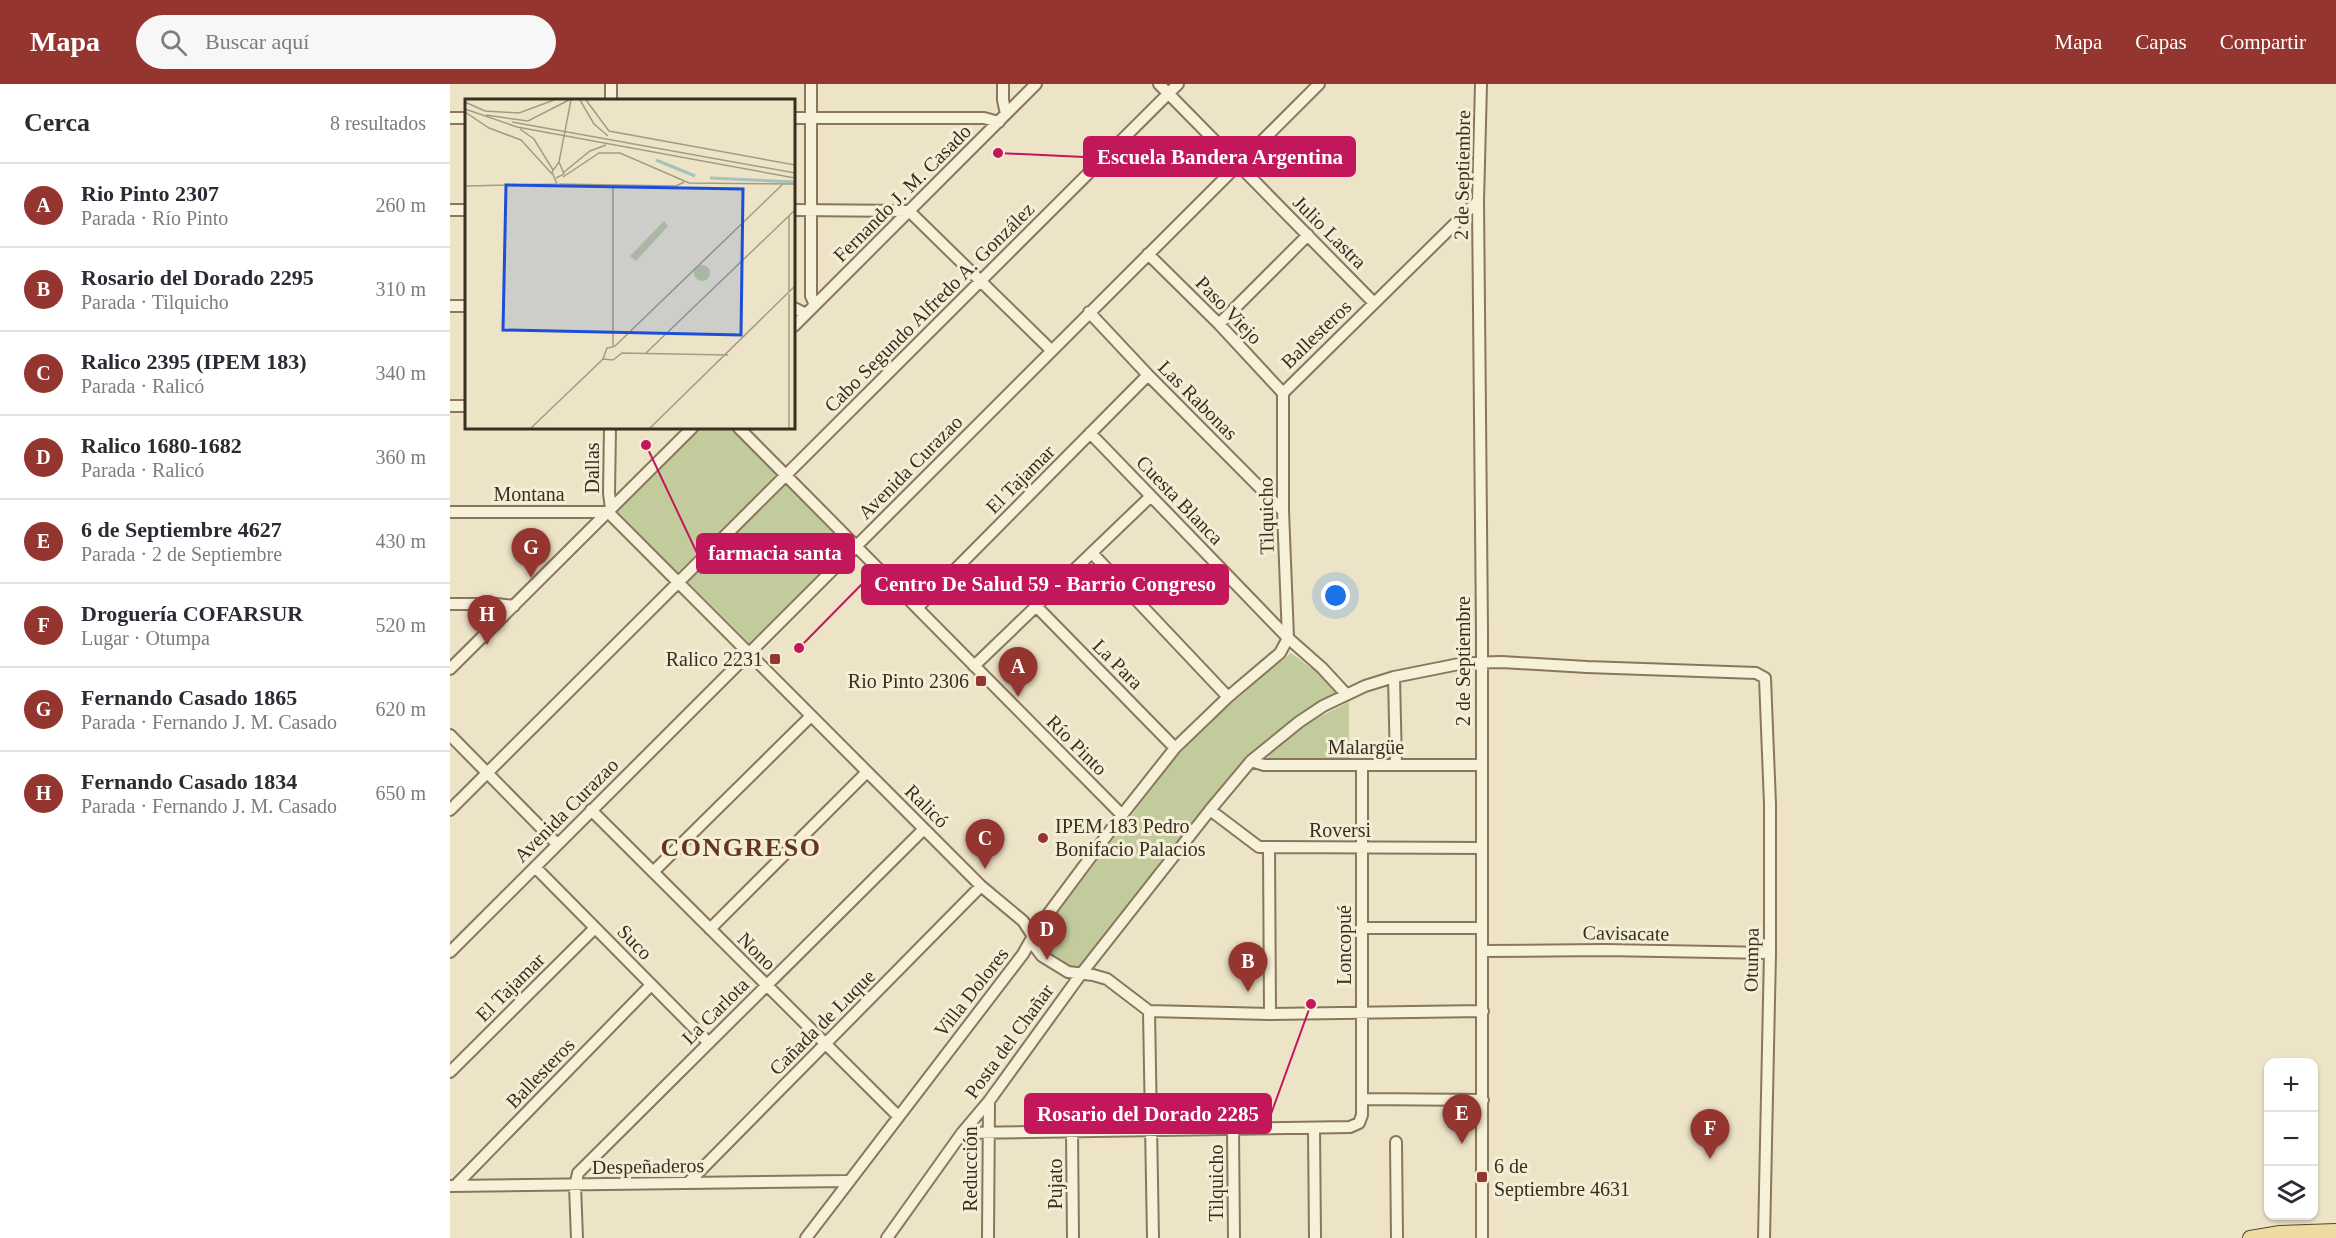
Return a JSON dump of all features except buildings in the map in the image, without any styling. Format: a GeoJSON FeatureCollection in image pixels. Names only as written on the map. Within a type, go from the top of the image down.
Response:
{"type":"FeatureCollection","features":[{"type":"Feature","properties":{"kind":"main road"},"geometry":{"type":"LineString","coordinates":[[2250,1238],[2280,1233],[2308,1235],[2336,1231]]}},
{"type":"Feature","properties":{"kind":"street"},"geometry":{"type":"LineString","coordinates":[[811,84],[811,296],[815,305]]}},
{"type":"Feature","properties":{"kind":"street"},"geometry":{"type":"LineString","coordinates":[[795,118],[1003,118],[1003,84]]}},
{"type":"Feature","properties":{"kind":"street","name":"Fernando J. M. Casado"},"geometry":{"type":"LineString","coordinates":[[795,325],[1036,84]]}},
{"type":"Feature","properties":{"kind":"street","name":"Julio Lastra"},"geometry":{"type":"LineString","coordinates":[[1159,84],[1374,303]]}},
{"type":"Feature","properties":{"kind":"street","name":"Cabo Segundo Alfredo A. González"},"geometry":{"type":"LineString","coordinates":[[450,810],[1178,84]]}},
{"type":"Feature","properties":{"kind":"street","name":"Avenida Curazao"},"geometry":{"type":"LineString","coordinates":[[450,952],[1319,84]]}},
{"type":"Feature","properties":{"kind":"street","name":"2 de Septiembre"},"geometry":{"type":"LineString","coordinates":[[1481,84],[1478,201],[1482,662],[1482,1238]]}},
{"type":"Feature","properties":{"kind":"street","name":"Ballesteros"},"geometry":{"type":"LineString","coordinates":[[1282,393],[1478,201]]}},
{"type":"Feature","properties":{"kind":"street"},"geometry":{"type":"LineString","coordinates":[[795,210],[909,211],[1051,350]]}},
{"type":"Feature","properties":{"kind":"street"},"geometry":{"type":"LineString","coordinates":[[1219,324],[1308,235]]}},
{"type":"Feature","properties":{"kind":"street","name":"Paso Viejo"},"geometry":{"type":"LineString","coordinates":[[1148,254],[1219,324],[1282,393]]}},
{"type":"Feature","properties":{"kind":"street"},"geometry":{"type":"LineString","coordinates":[[795,308],[806,314]]}},
{"type":"Feature","properties":{"kind":"street","name":"Las Rabonas"},"geometry":{"type":"LineString","coordinates":[[1089,312],[1283,511]]}},
{"type":"Feature","properties":{"kind":"street","name":"El Tajamar"},"geometry":{"type":"LineString","coordinates":[[917,608],[1148,375]]}},
{"type":"Feature","properties":{"kind":"street","name":"Tilquicho"},"geometry":{"type":"LineString","coordinates":[[1282,393],[1283,511],[1288,638]]}},
{"type":"Feature","properties":{"kind":"street","name":"Dallas"},"geometry":{"type":"LineString","coordinates":[[610,429],[610,511]]}},
{"type":"Feature","properties":{"kind":"street"},"geometry":{"type":"LineString","coordinates":[[450,669],[691,429]]}},
{"type":"Feature","properties":{"kind":"street","name":"Río Pinto"},"geometry":{"type":"LineString","coordinates":[[740,429],[1122,815]]}},
{"type":"Feature","properties":{"kind":"street","name":"Cuesta Blanca"},"geometry":{"type":"LineString","coordinates":[[1090,433],[1288,638],[1322,668],[1346,694]]}},
{"type":"Feature","properties":{"kind":"street"},"geometry":{"type":"LineString","coordinates":[[974,666],[1151,496]]}},
{"type":"Feature","properties":{"kind":"street","name":"Montana"},"geometry":{"type":"LineString","coordinates":[[450,512],[610,511]]}},
{"type":"Feature","properties":{"kind":"street","name":"Ralicó"},"geometry":{"type":"LineString","coordinates":[[610,511],[981,886],[1023,921],[1033,938],[1035,947],[1042,956],[1068,972],[1107,979],[1149,1011]]}},
{"type":"Feature","properties":{"kind":"street"},"geometry":{"type":"LineString","coordinates":[[1092,553],[1228,697]]}},
{"type":"Feature","properties":{"kind":"street"},"geometry":{"type":"LineString","coordinates":[[450,604],[514,606]]}},
{"type":"Feature","properties":{"kind":"street","name":"La Para"},"geometry":{"type":"LineString","coordinates":[[1036,606],[1175,748]]}},
{"type":"Feature","properties":{"kind":"street","name":"Villa Dolores"},"geometry":{"type":"LineString","coordinates":[[806,1238],[1033,938],[1037,929],[1122,815],[1175,748],[1228,697],[1280,653],[1288,638]]}},
{"type":"Feature","properties":{"kind":"street","name":"Posta del Chañar"},"geometry":{"type":"LineString","coordinates":[[887,1238],[1081,974],[1210,810],[1251,761],[1299,722],[1346,694],[1394,677],[1432,668],[1482,662],[1756,673],[1765,678],[1767,683]]}},
{"type":"Feature","properties":{"kind":"street"},"geometry":{"type":"LineString","coordinates":[[1394,677],[1396,765]]}},
{"type":"Feature","properties":{"kind":"street","name":"Otumpa"},"geometry":{"type":"LineString","coordinates":[[1764,1238],[1770,953],[1767,683]]}},
{"type":"Feature","properties":{"kind":"street"},"geometry":{"type":"LineString","coordinates":[[653,872],[811,716]]}},
{"type":"Feature","properties":{"kind":"street"},"geometry":{"type":"LineString","coordinates":[[450,735],[557,844]]}},
{"type":"Feature","properties":{"kind":"street","name":"Malargüe"},"geometry":{"type":"LineString","coordinates":[[1251,761],[1264,765],[1482,765]]}},
{"type":"Feature","properties":{"kind":"street","name":"Loncopué"},"geometry":{"type":"LineString","coordinates":[[1314,1128],[1350,1127],[1359,1123],[1362,1115],[1362,765]]}},
{"type":"Feature","properties":{"kind":"street"},"geometry":{"type":"LineString","coordinates":[[710,929],[867,772]]}},
{"type":"Feature","properties":{"kind":"street","name":"Nono"},"geometry":{"type":"LineString","coordinates":[[591,810],[898,1116]]}},
{"type":"Feature","properties":{"kind":"street","name":"Roversi"},"geometry":{"type":"LineString","coordinates":[[1210,810],[1259,847],[1482,848]]}},
{"type":"Feature","properties":{"kind":"street","name":"La Carlota"},"geometry":{"type":"LineString","coordinates":[[575,1186],[578,1173],[924,829]]}},
{"type":"Feature","properties":{"kind":"street"},"geometry":{"type":"LineString","coordinates":[[1269,848],[1270,1014]]}},
{"type":"Feature","properties":{"kind":"street","name":"Suco"},"geometry":{"type":"LineString","coordinates":[[535,867],[709,1043]]}},
{"type":"Feature","properties":{"kind":"street","name":"Cañada de Luque"},"geometry":{"type":"LineString","coordinates":[[688,1183],[981,886]]}},
{"type":"Feature","properties":{"kind":"street","name":"El Tajamar"},"geometry":{"type":"LineString","coordinates":[[450,1072],[595,928]]}},
{"type":"Feature","properties":{"kind":"street"},"geometry":{"type":"LineString","coordinates":[[1362,928],[1482,928]]}},
{"type":"Feature","properties":{"kind":"street","name":"Cavisacate"},"geometry":{"type":"LineString","coordinates":[[1482,951],[1605,950],[1770,953]]}},
{"type":"Feature","properties":{"kind":"street","name":"Ballesteros"},"geometry":{"type":"LineString","coordinates":[[453,1186],[651,985]]}},
{"type":"Feature","properties":{"kind":"street"},"geometry":{"type":"LineString","coordinates":[[1154,1238],[1149,1011],[1270,1014],[1483,1011]]}},
{"type":"Feature","properties":{"kind":"street"},"geometry":{"type":"LineString","coordinates":[[1362,1099],[1483,1100]]}},
{"type":"Feature","properties":{"kind":"street","name":"Reducción"},"geometry":{"type":"LineString","coordinates":[[988,1238],[989,1101]]}},
{"type":"Feature","properties":{"kind":"street","name":"Tilquicho"},"geometry":{"type":"LineString","coordinates":[[1233,1128],[1234,1238]]}},
{"type":"Feature","properties":{"kind":"street"},"geometry":{"type":"LineString","coordinates":[[962,1133],[1314,1128],[1315,1238]]}},
{"type":"Feature","properties":{"kind":"street","name":"Pujato"},"geometry":{"type":"LineString","coordinates":[[1072,1130],[1073,1238]]}},
{"type":"Feature","properties":{"kind":"street"},"geometry":{"type":"LineString","coordinates":[[1396,1143],[1397,1238]]}},
{"type":"Feature","properties":{"kind":"street","name":"Despeñaderos"},"geometry":{"type":"LineString","coordinates":[[453,1186],[847,1181]]}},
{"type":"Feature","properties":{"kind":"street"},"geometry":{"type":"LineString","coordinates":[[575,1186],[577,1238]]}},
{"type":"Feature","properties":{"kind":"green space"},"geometry":{"type":"Polygon","coordinates":[[[698,429],[733,429],[778,474],[677,573],[615,509],[698,429]]]}},
{"type":"Feature","properties":{"kind":"green space"},"geometry":{"type":"Polygon","coordinates":[[[786,483],[850,547],[751,645],[687,581],[786,483]]]}},
{"type":"Feature","properties":{"kind":"green space"},"geometry":{"type":"Polygon","coordinates":[[[1291,653],[1319,674],[1338,693],[1295,718],[1171,852],[1138,891],[1079,973],[1043,951],[1040,936],[1174,759],[1225,709],[1291,653]]]}},
{"type":"Feature","properties":{"kind":"green space"},"geometry":{"type":"Polygon","coordinates":[[[1349,702],[1349,763],[1269,761],[1267,754],[1302,726],[1349,702]]]}},
{"type":"Feature","properties":{"kind":"place","name":"Escuela Bandera Argentina"},"geometry":{"type":"Point","coordinates":[998,153]}},
{"type":"Feature","properties":{"kind":"place","name":"farmacia santa"},"geometry":{"type":"Point","coordinates":[646,445]}},
{"type":"Feature","properties":{"kind":"place","name":"Fernando Casado 1865"},"geometry":{"type":"Point","coordinates":[531,578]}},
{"type":"Feature","properties":{"kind":"place","name":"Fernando Casado 1834"},"geometry":{"type":"Point","coordinates":[487,645]}},
{"type":"Feature","properties":{"kind":"place","name":"Centro De Salud 59 - Barrio Congreso"},"geometry":{"type":"Point","coordinates":[799,648]}},
{"type":"Feature","properties":{"kind":"place","name":"Ralico 2231"},"geometry":{"type":"Point","coordinates":[775,659]}},
{"type":"Feature","properties":{"kind":"place","name":"Rio Pinto 2306"},"geometry":{"type":"Point","coordinates":[981,681]}},
{"type":"Feature","properties":{"kind":"place","name":"Rio Pinto 2307"},"geometry":{"type":"Point","coordinates":[1018,697]}},
{"type":"Feature","properties":{"kind":"place","name":"IPEM 183 Pedro Bonifacio Palacios"},"geometry":{"type":"Point","coordinates":[1043,838]}},
{"type":"Feature","properties":{"kind":"place","name":"Ralico 2395 (IPEM 183)"},"geometry":{"type":"Point","coordinates":[985,869]}},
{"type":"Feature","properties":{"kind":"place","name":"Ralico 1680-1682"},"geometry":{"type":"Point","coordinates":[1047,960]}},
{"type":"Feature","properties":{"kind":"place","name":"Rosario del Dorado 2295"},"geometry":{"type":"Point","coordinates":[1248,992]}},
{"type":"Feature","properties":{"kind":"place","name":"Rosario del Dorado 2285"},"geometry":{"type":"Point","coordinates":[1311,1004]}},
{"type":"Feature","properties":{"kind":"place","name":"6 de Septiembre 4627"},"geometry":{"type":"Point","coordinates":[1462,1144]}},
{"type":"Feature","properties":{"kind":"place","name":"Droguería COFARSUR"},"geometry":{"type":"Point","coordinates":[1710,1159]}},
{"type":"Feature","properties":{"kind":"place","name":"6 de Septiembre 4631"},"geometry":{"type":"Point","coordinates":[1482,1177]}},
{"type":"Feature","properties":{"kind":"district","name":"CONGRESO"},"geometry":{"type":"Point","coordinates":[741,847]}}]}
